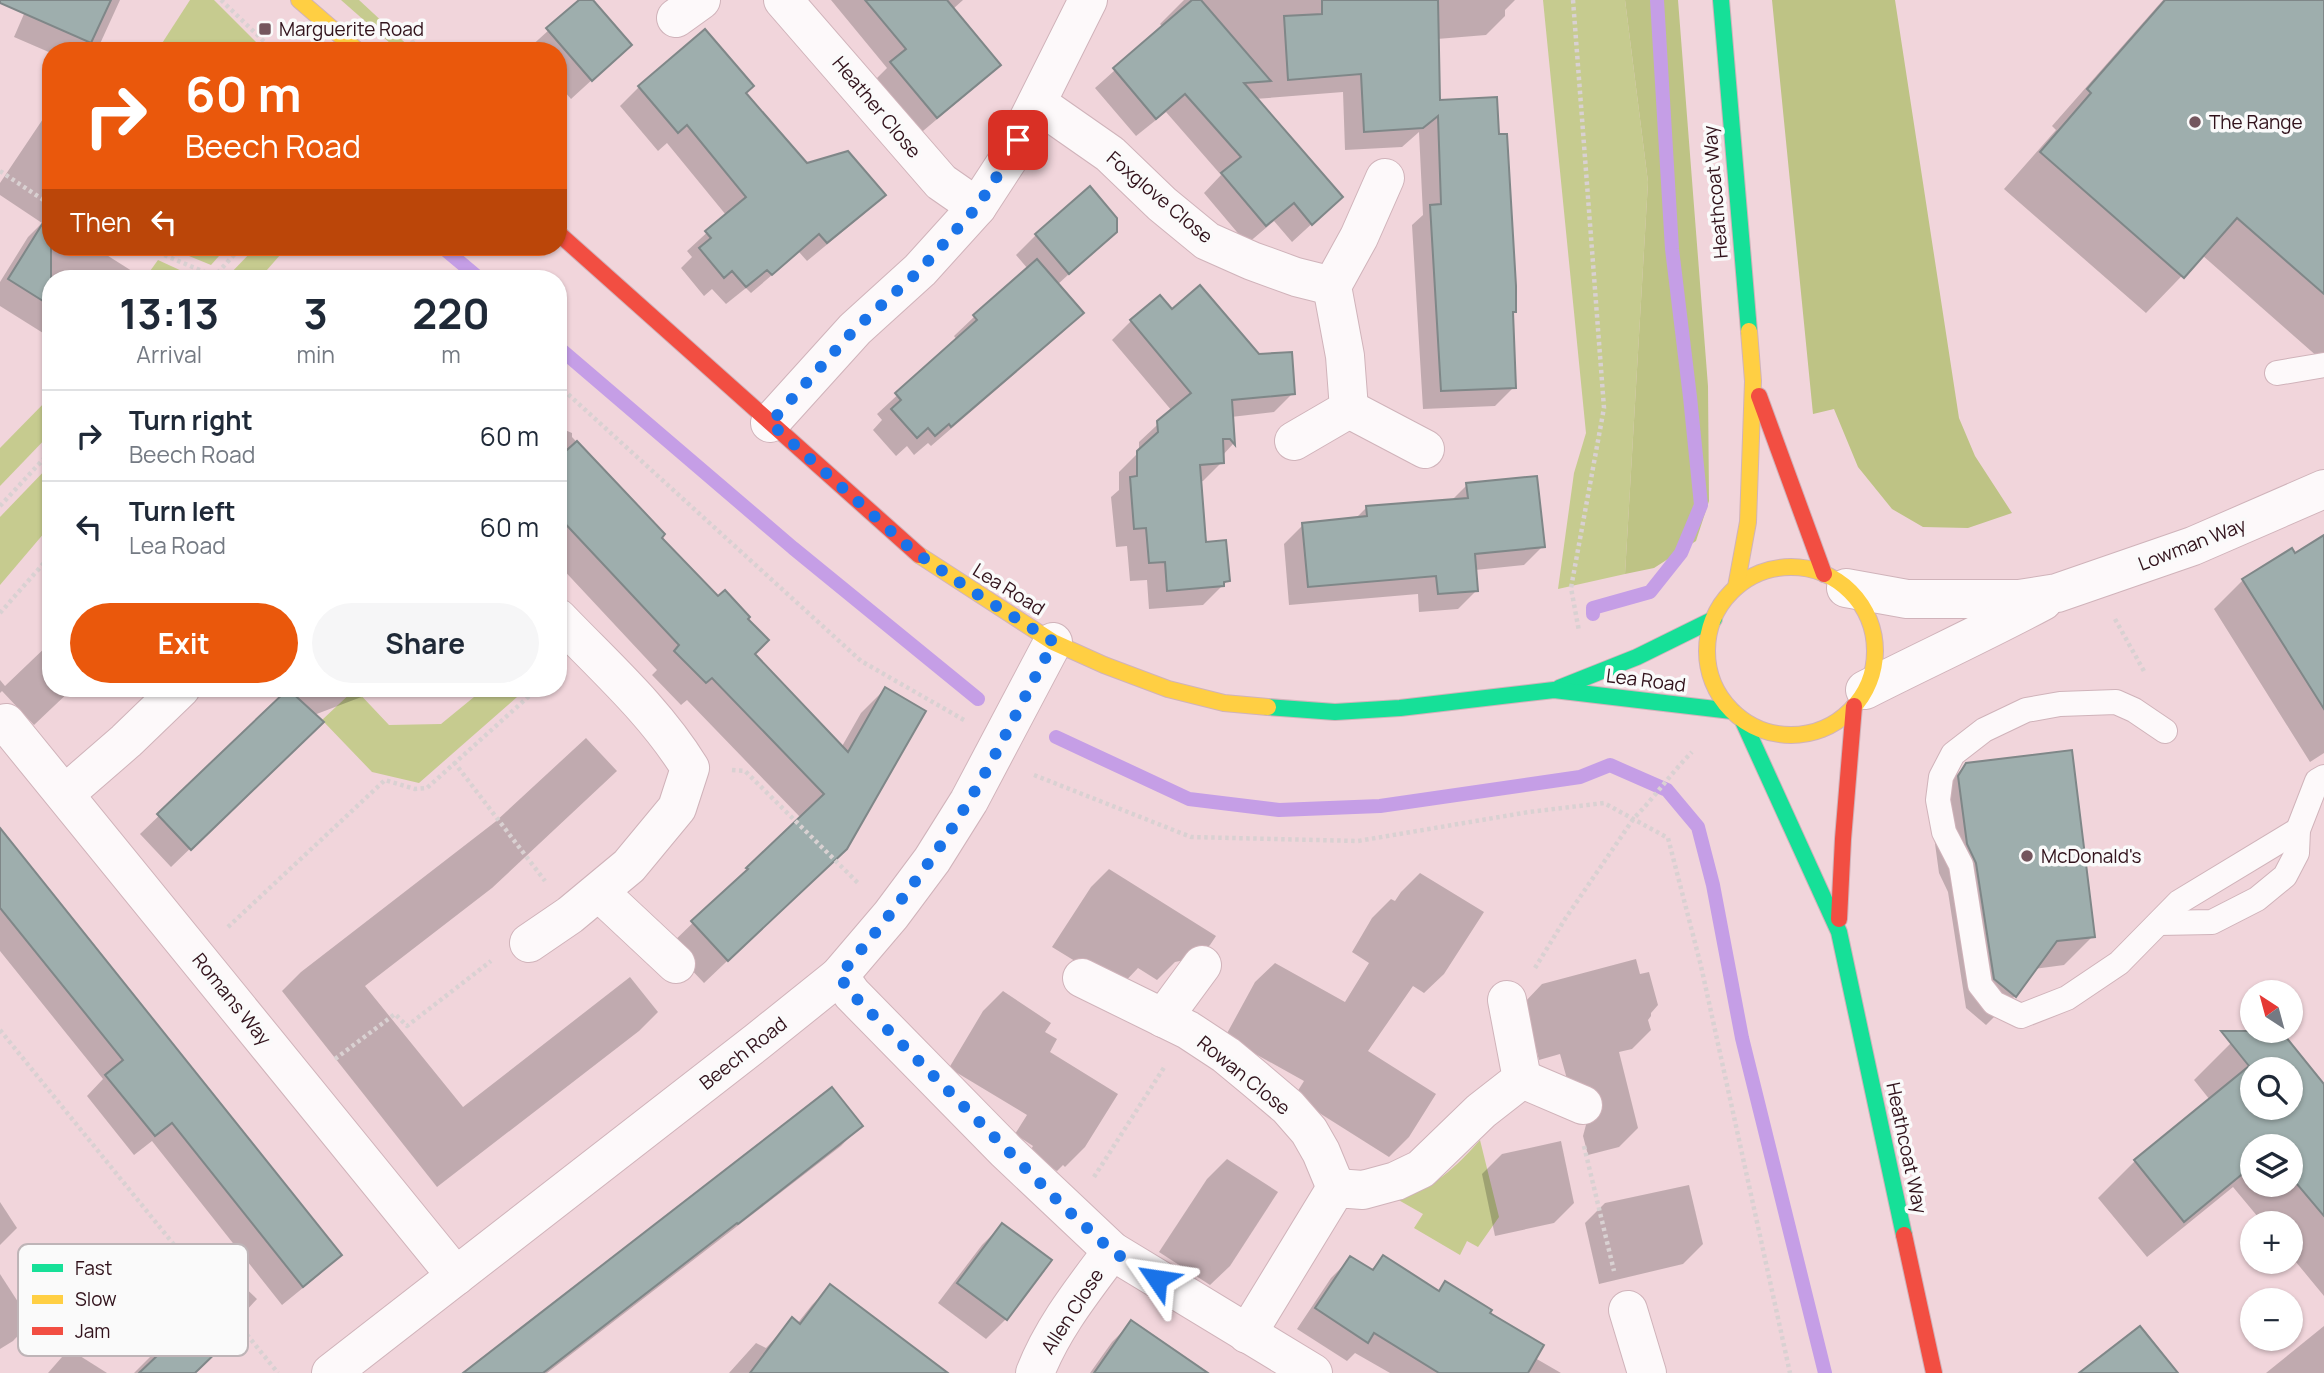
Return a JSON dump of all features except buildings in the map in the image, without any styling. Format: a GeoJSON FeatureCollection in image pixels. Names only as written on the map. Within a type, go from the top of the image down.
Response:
{"type":"FeatureCollection","features":[{"type":"Feature","properties":{"kind":"main road"},"geometry":{"type":"LineString","coordinates":[[299,0],[348,42]]}},
{"type":"Feature","properties":{"kind":"main road","name":"Heathcoat Way"},"geometry":{"type":"LineString","coordinates":[[1721,0],[1753,381],[1748,522],[1736,587]]}},
{"type":"Feature","properties":{"kind":"main road","name":"Lea Road"},"geometry":{"type":"LineString","coordinates":[[567,241],[912,550],[1054,642],[1104,665],[1168,689],[1224,703],[1335,712],[1400,708],[1554,690],[1738,716]]}},
{"type":"Feature","properties":{"kind":"main road","name":"Heathcoat Way"},"geometry":{"type":"LineString","coordinates":[[1753,381],[1835,581]]}},
{"type":"Feature","properties":{"kind":"main road"},"geometry":{"type":"LineString","coordinates":[[1802,567],[1835,581],[1864,609],[1874,635],[1874,664],[1860,698],[1836,722],[1814,732],[1789,735],[1765,731],[1738,716],[1717,692],[1708,668],[1707,643],[1714,618],[1736,587],[1756,575],[1778,568],[1802,567]]}},
{"type":"Feature","properties":{"kind":"main road","name":"Lea Road"},"geometry":{"type":"LineString","coordinates":[[1554,690],[1637,657],[1714,618]]}},
{"type":"Feature","properties":{"kind":"main road","name":"Heathcoat Way"},"geometry":{"type":"LineString","coordinates":[[1839,932],[1840,863],[1860,698]]}},
{"type":"Feature","properties":{"kind":"main road","name":"Heathcoat Way"},"geometry":{"type":"LineString","coordinates":[[1738,716],[1839,932],[1934,1373]]}},
{"type":"Feature","properties":{"kind":"street","name":"Heather Close"},"geometry":{"type":"LineString","coordinates":[[783,0],[853,78],[918,158],[941,182],[977,207]]}},
{"type":"Feature","properties":{"kind":"street"},"geometry":{"type":"LineString","coordinates":[[770,423],[855,329],[920,270],[977,207],[1009,158],[1087,0]]}},
{"type":"Feature","properties":{"kind":"street","name":"Foxglove Close"},"geometry":{"type":"LineString","coordinates":[[1037,103],[1110,154],[1162,204],[1207,241],[1274,269],[1332,286]]}},
{"type":"Feature","properties":{"kind":"street"},"geometry":{"type":"LineString","coordinates":[[1349,409],[1345,356],[1332,286],[1359,237],[1385,178]]}},
{"type":"Feature","properties":{"kind":"street"},"geometry":{"type":"LineString","coordinates":[[1294,441],[1349,409]]}},
{"type":"Feature","properties":{"kind":"street"},"geometry":{"type":"LineString","coordinates":[[1349,409],[1425,449]]}},
{"type":"Feature","properties":{"kind":"street","name":"Lowman Way"},"geometry":{"type":"LineString","coordinates":[[1860,698],[1946,649],[1992,629],[2057,593],[2193,546],[2324,489]]}},
{"type":"Feature","properties":{"kind":"street","name":"Lowman Way"},"geometry":{"type":"LineString","coordinates":[[1835,581],[1907,599],[2019,599],[2057,593]]}},
{"type":"Feature","properties":{"kind":"street"},"geometry":{"type":"LineString","coordinates":[[529,943],[585,903],[629,866],[677,808],[690,768],[674,741],[629,690],[567,627]]}},
{"type":"Feature","properties":{"kind":"street","name":"Beech Road"},"geometry":{"type":"LineString","coordinates":[[331,1373],[839,976],[891,915],[932,860],[969,802],[1054,642]]}},
{"type":"Feature","properties":{"kind":"street"},"geometry":{"type":"LineString","coordinates":[[65,794],[172,697]]}},
{"type":"Feature","properties":{"kind":"street","name":"Romans Way"},"geometry":{"type":"LineString","coordinates":[[6,723],[456,1276]]}},
{"type":"Feature","properties":{"kind":"street"},"geometry":{"type":"LineString","coordinates":[[585,903],[676,964]]}},
{"type":"Feature","properties":{"kind":"street"},"geometry":{"type":"LineString","coordinates":[[1175,1024],[1202,965]]}},
{"type":"Feature","properties":{"kind":"street"},"geometry":{"type":"LineString","coordinates":[[839,976],[852,994],[1063,1206],[1112,1251],[1313,1373]]}},
{"type":"Feature","properties":{"kind":"street","name":"Rowan Close"},"geometry":{"type":"LineString","coordinates":[[1082,978],[1175,1024],[1226,1055],[1288,1107],[1309,1131],[1336,1188]]}},
{"type":"Feature","properties":{"kind":"street"},"geometry":{"type":"LineString","coordinates":[[1507,1000],[1522,1079]]}},
{"type":"Feature","properties":{"kind":"street"},"geometry":{"type":"LineString","coordinates":[[1522,1079],[1583,1105]]}},
{"type":"Feature","properties":{"kind":"street"},"geometry":{"type":"LineString","coordinates":[[1247,1335],[1336,1188],[1363,1190],[1396,1181],[1420,1169],[1481,1111],[1522,1079]]}},
{"type":"Feature","properties":{"kind":"street","name":"Allen Close"},"geometry":{"type":"LineString","coordinates":[[1035,1373],[1045,1346],[1072,1304],[1112,1251]]}},
{"type":"Feature","properties":{"kind":"street"},"geometry":{"type":"LineString","coordinates":[[1628,1310],[1647,1373]]}},
{"type":"Feature","properties":{"kind":"lane"},"geometry":{"type":"LineString","coordinates":[[2277,373],[2324,365]]}},
{"type":"Feature","properties":{"kind":"lane"},"geometry":{"type":"LineString","coordinates":[[2165,731],[2134,710],[2116,702],[2060,704],[2026,710],[1984,730],[1953,754],[1941,777],[1938,800],[1944,832],[1961,865],[1980,985],[1994,1003],[2021,1016],[2067,998],[2119,962],[2179,902],[2298,830]]}},
{"type":"Feature","properties":{"kind":"lane"},"geometry":{"type":"LineString","coordinates":[[2159,923],[2212,922],[2257,899],[2285,876],[2297,853],[2298,830],[2320,779]]}},
{"type":"Feature","properties":{"kind":"path"},"geometry":{"type":"LineString","coordinates":[[221,0],[265,42]]}},
{"type":"Feature","properties":{"kind":"path"},"geometry":{"type":"LineString","coordinates":[[1573,0],[1604,408],[1572,588],[1581,642]]}},
{"type":"Feature","properties":{"kind":"path"},"geometry":{"type":"LineString","coordinates":[[0,172],[42,199]]}},
{"type":"Feature","properties":{"kind":"path"},"geometry":{"type":"LineString","coordinates":[[165,256],[197,270]]}},
{"type":"Feature","properties":{"kind":"path"},"geometry":{"type":"LineString","coordinates":[[220,270],[233,256]]}},
{"type":"Feature","properties":{"kind":"path"},"geometry":{"type":"LineString","coordinates":[[567,393],[861,661],[970,723],[1033,775],[1191,836],[1358,841],[1529,812],[1604,803],[1668,838],[1701,966],[1790,1373]]}},
{"type":"Feature","properties":{"kind":"path"},"geometry":{"type":"LineString","coordinates":[[0,506],[42,461]]}},
{"type":"Feature","properties":{"kind":"path"},"geometry":{"type":"LineString","coordinates":[[0,613],[42,565]]}},
{"type":"Feature","properties":{"kind":"path"},"geometry":{"type":"LineString","coordinates":[[196,955],[252,907],[385,780],[415,789],[427,788],[528,697]]}},
{"type":"Feature","properties":{"kind":"path"},"geometry":{"type":"LineString","coordinates":[[1653,702],[1657,733],[1697,747]]}},
{"type":"Feature","properties":{"kind":"path"},"geometry":{"type":"LineString","coordinates":[[454,762],[585,903]]}},
{"type":"Feature","properties":{"kind":"path"},"geometry":{"type":"LineString","coordinates":[[690,768],[745,771],[891,915]]}},
{"type":"Feature","properties":{"kind":"path"},"geometry":{"type":"LineString","coordinates":[[1507,1000],[1524,987],[1634,818],[1673,770]]}},
{"type":"Feature","properties":{"kind":"path"},"geometry":{"type":"LineString","coordinates":[[301,1085],[395,1014],[407,1026],[491,961],[488,948],[507,934],[529,943]]}},
{"type":"Feature","properties":{"kind":"path"},"geometry":{"type":"LineString","coordinates":[[1063,1206],[1097,1174],[1175,1024]]}},
{"type":"Feature","properties":{"kind":"path"},"geometry":{"type":"LineString","coordinates":[[0,1030],[173,1244]]}},
{"type":"Feature","properties":{"kind":"path"},"geometry":{"type":"LineString","coordinates":[[1583,1105],[1580,1131],[1622,1303],[1628,1310]]}},
{"type":"Feature","properties":{"kind":"path"},"geometry":{"type":"LineString","coordinates":[[248,1336],[278,1373]]}},
{"type":"Feature","properties":{"kind":"green space"},"geometry":{"type":"Polygon","coordinates":[[[190,0],[214,0],[256,42],[163,42],[190,0]]]}},
{"type":"Feature","properties":{"kind":"green space"},"geometry":{"type":"Polygon","coordinates":[[[341,0],[359,0],[404,42],[389,42],[341,0]]]}},
{"type":"Feature","properties":{"kind":"green space"},"geometry":{"type":"Polygon","coordinates":[[[1543,0],[1625,0],[1648,182],[1625,574],[1558,589],[1574,473],[1586,433],[1543,0]]]}},
{"type":"Feature","properties":{"kind":"green space"},"geometry":{"type":"Polygon","coordinates":[[[1625,0],[1678,0],[1708,386],[1709,501],[1696,541],[1654,568],[1625,574],[1648,182],[1625,0]]]}},
{"type":"Feature","properties":{"kind":"green space"},"geometry":{"type":"Polygon","coordinates":[[[1772,0],[1895,0],[1959,418],[1975,456],[2012,513],[1968,528],[1923,527],[1892,509],[1858,467],[1834,409],[1813,414],[1772,0]]]}},
{"type":"Feature","properties":{"kind":"green space"},"geometry":{"type":"Polygon","coordinates":[[[189,256],[219,256],[211,265],[189,256]]]}},
{"type":"Feature","properties":{"kind":"green space"},"geometry":{"type":"Polygon","coordinates":[[[247,256],[279,256],[267,270],[234,270],[247,256]]]}},
{"type":"Feature","properties":{"kind":"green space"},"geometry":{"type":"Polygon","coordinates":[[[158,260],[180,270],[151,270],[158,260]]]}},
{"type":"Feature","properties":{"kind":"green space"},"geometry":{"type":"Polygon","coordinates":[[[42,405],[42,442],[0,486],[0,448],[42,405]]]}},
{"type":"Feature","properties":{"kind":"green space"},"geometry":{"type":"Polygon","coordinates":[[[42,473],[42,536],[0,585],[0,517],[42,473]]]}},
{"type":"Feature","properties":{"kind":"green space"},"geometry":{"type":"Polygon","coordinates":[[[346,697],[363,697],[389,725],[441,724],[474,697],[517,697],[419,783],[372,772],[322,720],[346,697]]]}},
{"type":"Feature","properties":{"kind":"green space"},"geometry":{"type":"Polygon","coordinates":[[[1480,1140],[1499,1217],[1478,1247],[1467,1241],[1460,1255],[1414,1228],[1423,1214],[1395,1198],[1432,1184],[1480,1140]]]}},
{"type":"Feature","properties":{"kind":"waterway"},"geometry":{"type":"LineString","coordinates":[[1593,614],[1593,608],[1650,592],[1681,553],[1701,505],[1672,249],[1657,0]]}},
{"type":"Feature","properties":{"kind":"waterway"},"geometry":{"type":"LineString","coordinates":[[453,256],[469,270]]}},
{"type":"Feature","properties":{"kind":"waterway"},"geometry":{"type":"LineString","coordinates":[[567,355],[793,548],[978,699]]}},
{"type":"Feature","properties":{"kind":"waterway"},"geometry":{"type":"LineString","coordinates":[[1056,737],[1189,799],[1279,810],[1380,806],[1580,777],[1610,765],[1667,790],[1698,827],[1713,885],[1742,1038],[1825,1373]]}},
{"type":"Feature","properties":{"kind":"traffic: fast"},"geometry":{"type":"LineString","coordinates":[[1721,0],[1749,331]]}},
{"type":"Feature","properties":{"kind":"traffic: fast"},"geometry":{"type":"LineString","coordinates":[[1559,688],[1637,657],[1714,619]]}},
{"type":"Feature","properties":{"kind":"traffic: fast"},"geometry":{"type":"LineString","coordinates":[[1268,707],[1335,712],[1400,708],[1554,690],[1732,711]]}},
{"type":"Feature","properties":{"kind":"traffic: fast"},"geometry":{"type":"LineString","coordinates":[[1743,721],[1839,932],[1904,1235]]}},
{"type":"Feature","properties":{"kind":"traffic: slow"},"geometry":{"type":"LineString","coordinates":[[299,0],[348,42]]}},
{"type":"Feature","properties":{"kind":"traffic: slow"},"geometry":{"type":"LineString","coordinates":[[1736,587],[1748,522],[1753,381],[1749,331]]}},
{"type":"Feature","properties":{"kind":"traffic: slow"},"geometry":{"type":"LineString","coordinates":[[919,555],[1053,642],[1104,665],[1168,689],[1224,703],[1268,707]]}},
{"type":"Feature","properties":{"kind":"traffic: slow"},"geometry":{"type":"LineString","coordinates":[[1791,567],[1823,574],[1850,592],[1868,619],[1875,651],[1868,683],[1850,710],[1823,728],[1791,735],[1759,728],[1732,710],[1714,683],[1707,651],[1714,619],[1732,592],[1759,574],[1791,567]]}},
{"type":"Feature","properties":{"kind":"traffic: jam"},"geometry":{"type":"LineString","coordinates":[[567,241],[919,555]]}},
{"type":"Feature","properties":{"kind":"traffic: jam"},"geometry":{"type":"LineString","coordinates":[[1759,396],[1824,574]]}},
{"type":"Feature","properties":{"kind":"traffic: jam"},"geometry":{"type":"LineString","coordinates":[[1839,919],[1854,706]]}},
{"type":"Feature","properties":{"kind":"traffic: jam"},"geometry":{"type":"LineString","coordinates":[[1904,1235],[1934,1373]]}},
{"type":"Feature","properties":{"kind":"place","name":"Marguerite Road"},"geometry":{"type":"Point","coordinates":[265,29]}},
{"type":"Feature","properties":{"kind":"place","name":"The Range"},"geometry":{"type":"Point","coordinates":[2195,122]}},
{"type":"Feature","properties":{"kind":"place","name":"McDonald's"},"geometry":{"type":"Point","coordinates":[2027,856]}},
{"type":"Feature","properties":{"kind":"route"},"geometry":{"type":"LineString","coordinates":[[1018,140],[977,207],[920,270],[855,329],[770,423],[912,550],[1054,642],[969,802],[932,860],[891,915],[839,976],[852,994],[1063,1206],[1112,1251],[1157,1279]]}}]}
